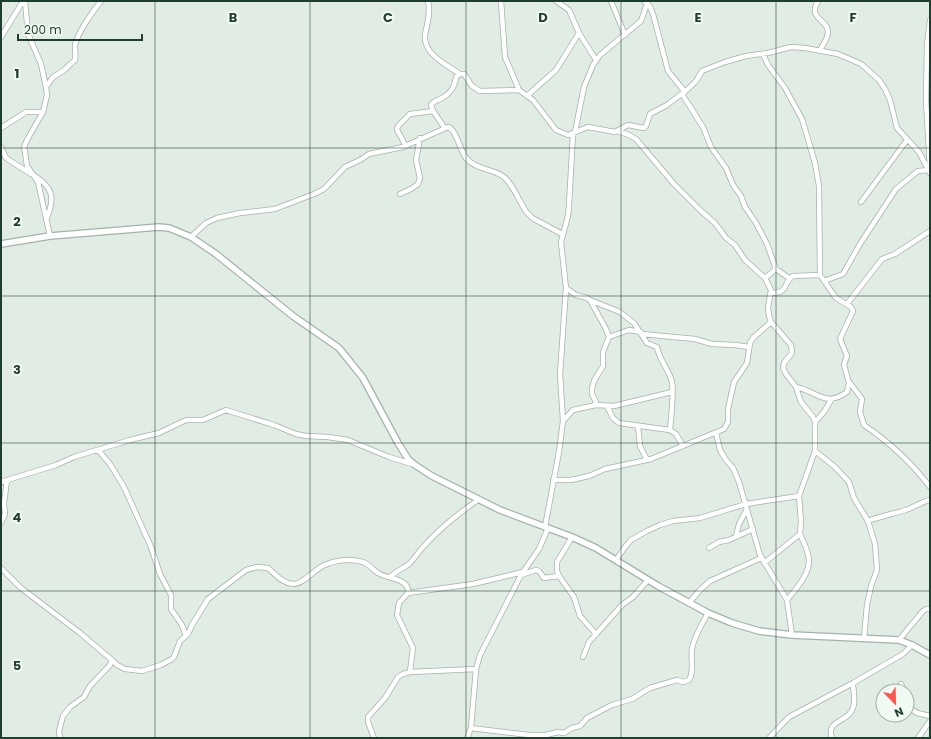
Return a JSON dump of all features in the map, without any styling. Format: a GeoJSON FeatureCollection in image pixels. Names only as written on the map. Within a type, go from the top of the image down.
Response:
{"type":"FeatureCollection","features":[{"type":"Feature","properties":{"kind":"street"},"geometry":{"type":"LineString","coordinates":[[1,37],[24,1]]}},
{"type":"Feature","properties":{"kind":"street"},"geometry":{"type":"LineString","coordinates":[[24,1],[28,34],[41,64],[46,87],[46,100],[43,112],[24,147],[27,166],[39,186],[50,236]]}},
{"type":"Feature","properties":{"kind":"street"},"geometry":{"type":"LineString","coordinates":[[46,87],[54,76],[63,71],[75,60],[77,38],[91,14],[101,1]]}},
{"type":"Feature","properties":{"kind":"street"},"geometry":{"type":"LineString","coordinates":[[428,1],[429,16],[425,36],[428,49],[433,54],[460,74],[464,74],[472,86],[480,90],[519,90],[528,95],[537,104],[556,130],[566,135],[588,127],[617,131],[636,139],[678,189],[716,223],[726,238],[735,245],[745,260],[765,278],[771,293],[768,312],[771,322],[788,340],[792,348],[792,354],[784,363],[783,368],[796,387],[800,400],[815,422],[815,451],[799,496],[801,522],[800,534],[808,555],[808,566],[805,575],[795,591],[787,600]]}},
{"type":"Feature","properties":{"kind":"street"},"geometry":{"type":"LineString","coordinates":[[501,1],[506,60],[519,90]]}},
{"type":"Feature","properties":{"kind":"street"},"geometry":{"type":"LineString","coordinates":[[556,1],[569,10],[579,33],[596,60]]}},
{"type":"Feature","properties":{"kind":"street"},"geometry":{"type":"LineString","coordinates":[[611,1],[625,35]]}},
{"type":"Feature","properties":{"kind":"street"},"geometry":{"type":"LineString","coordinates":[[818,1],[815,7],[816,13],[827,28],[828,32],[820,50]]}},
{"type":"Feature","properties":{"kind":"street"},"geometry":{"type":"LineString","coordinates":[[467,738],[471,728],[476,669],[480,655],[522,574],[539,549],[547,528],[563,421],[560,374],[566,288],[561,242],[568,216],[574,133],[584,87],[588,74],[596,60],[641,21],[647,2]]}},
{"type":"Feature","properties":{"kind":"street"},"geometry":{"type":"LineString","coordinates":[[647,2],[653,14],[668,71],[683,93],[703,127],[712,146],[726,168],[741,196],[745,207],[756,223],[767,244],[776,269],[789,278]]}},
{"type":"Feature","properties":{"kind":"street"},"geometry":{"type":"LineString","coordinates":[[930,20],[927,60],[930,170]]}},
{"type":"Feature","properties":{"kind":"street"},"geometry":{"type":"LineString","coordinates":[[528,95],[556,70],[579,33]]}},
{"type":"Feature","properties":{"kind":"street"},"geometry":{"type":"LineString","coordinates":[[617,131],[628,125],[642,129],[645,128],[650,114],[667,105],[683,93],[694,84],[702,71],[705,69],[736,59],[796,46],[838,54],[856,62],[879,80],[890,100],[897,128],[919,152],[930,170]]}},
{"type":"Feature","properties":{"kind":"street"},"geometry":{"type":"LineString","coordinates":[[763,54],[768,66],[785,88],[802,119],[815,163],[819,191],[820,275],[836,298],[847,304],[853,311],[840,339],[847,356],[844,364],[849,386],[847,392],[831,400],[824,412],[815,422]]}},
{"type":"Feature","properties":{"kind":"street"},"geometry":{"type":"LineString","coordinates":[[444,127],[431,108],[432,103],[442,98],[450,91],[455,84],[456,77],[460,74]]}},
{"type":"Feature","properties":{"kind":"street"},"geometry":{"type":"LineString","coordinates":[[406,146],[397,130],[398,126],[410,114],[433,110]]}},
{"type":"Feature","properties":{"kind":"street"},"geometry":{"type":"LineString","coordinates":[[1,128],[26,112],[43,112]]}},
{"type":"Feature","properties":{"kind":"street"},"geometry":{"type":"LineString","coordinates":[[191,237],[206,224],[217,218],[240,212],[275,209],[314,194],[324,188],[345,167],[369,154],[406,146],[444,127],[453,129],[461,150],[469,162],[502,175],[524,209],[534,219],[562,234]]}},
{"type":"Feature","properties":{"kind":"street"},"geometry":{"type":"LineString","coordinates":[[400,194],[418,184],[420,178],[416,160],[420,138]]}},
{"type":"Feature","properties":{"kind":"street"},"geometry":{"type":"LineString","coordinates":[[861,202],[907,140]]}},
{"type":"Feature","properties":{"kind":"street"},"geometry":{"type":"LineString","coordinates":[[1,147],[4,158],[44,182],[49,189],[52,200],[47,218]]}},
{"type":"Feature","properties":{"kind":"street"},"geometry":{"type":"LineString","coordinates":[[824,281],[843,274],[860,244],[896,189],[918,171],[930,170]]}},
{"type":"Feature","properties":{"kind":"street"},"geometry":{"type":"LineString","coordinates":[[1,244],[50,236],[159,227],[169,228],[191,237],[216,254],[293,316],[339,348],[363,378],[408,459],[414,465],[432,476],[500,510],[572,537],[596,548],[689,603],[732,623],[759,631],[792,635],[899,640],[930,655]]}},
{"type":"Feature","properties":{"kind":"street"},"geometry":{"type":"LineString","coordinates":[[847,304],[882,259],[896,254],[930,231]]}},
{"type":"Feature","properties":{"kind":"street"},"geometry":{"type":"LineString","coordinates":[[765,278],[776,269]]}},
{"type":"Feature","properties":{"kind":"street"},"geometry":{"type":"LineString","coordinates":[[771,293],[783,291],[789,278],[797,275],[820,275]]}},
{"type":"Feature","properties":{"kind":"street"},"geometry":{"type":"LineString","coordinates":[[566,288],[573,294],[620,312],[634,323],[647,343],[657,347],[659,356],[665,364],[672,381],[670,430]]}},
{"type":"Feature","properties":{"kind":"street"},"geometry":{"type":"LineString","coordinates":[[590,300],[609,337],[603,352],[603,366],[594,381],[592,388],[592,394],[596,405]]}},
{"type":"Feature","properties":{"kind":"street"},"geometry":{"type":"LineString","coordinates":[[553,480],[571,480],[589,476],[605,469],[647,460],[716,433],[726,427],[734,382],[747,363],[749,347],[753,338],[771,322]]}},
{"type":"Feature","properties":{"kind":"street"},"geometry":{"type":"LineString","coordinates":[[609,337],[629,330],[641,333],[695,339],[712,344],[749,347]]}},
{"type":"Feature","properties":{"kind":"street"},"geometry":{"type":"LineString","coordinates":[[848,380],[855,392],[862,399],[860,412],[863,423],[884,441],[898,450],[923,477],[930,487]]}},
{"type":"Feature","properties":{"kind":"street"},"geometry":{"type":"LineString","coordinates":[[796,387],[803,388],[831,400]]}},
{"type":"Feature","properties":{"kind":"street"},"geometry":{"type":"LineString","coordinates":[[563,421],[573,410],[596,405],[607,406],[624,404],[672,392]]}},
{"type":"Feature","properties":{"kind":"street"},"geometry":{"type":"LineString","coordinates":[[607,406],[613,418],[619,423],[670,430],[676,434],[683,446]]}},
{"type":"Feature","properties":{"kind":"street"},"geometry":{"type":"LineString","coordinates":[[1,482],[56,465],[74,457],[159,433],[186,420],[203,420],[228,410],[296,434],[348,440],[389,457],[414,465]]}},
{"type":"Feature","properties":{"kind":"street"},"geometry":{"type":"LineString","coordinates":[[638,426],[640,446],[647,460]]}},
{"type":"Feature","properties":{"kind":"street"},"geometry":{"type":"LineString","coordinates":[[716,433],[720,450],[733,468],[738,478],[761,558],[787,600],[792,635]]}},
{"type":"Feature","properties":{"kind":"street"},"geometry":{"type":"LineString","coordinates":[[98,450],[110,464],[124,487],[151,547],[160,574],[171,595],[171,609],[182,626],[186,636]]}},
{"type":"Feature","properties":{"kind":"street"},"geometry":{"type":"LineString","coordinates":[[815,451],[848,480],[854,498],[868,521],[875,544],[877,570],[871,586],[867,605],[864,638]]}},
{"type":"Feature","properties":{"kind":"street"},"geometry":{"type":"LineString","coordinates":[[1,523],[5,514],[4,503],[7,480]]}},
{"type":"Feature","properties":{"kind":"street"},"geometry":{"type":"LineString","coordinates":[[616,560],[631,540],[647,531],[673,521],[700,518],[746,506],[799,496]]}},
{"type":"Feature","properties":{"kind":"street"},"geometry":{"type":"LineString","coordinates":[[390,577],[396,571],[410,563],[443,527],[478,500]]}},
{"type":"Feature","properties":{"kind":"street"},"geometry":{"type":"LineString","coordinates":[[868,521],[883,515],[905,510],[921,502],[930,500]]}},
{"type":"Feature","properties":{"kind":"street"},"geometry":{"type":"LineString","coordinates":[[736,536],[746,506]]}},
{"type":"Feature","properties":{"kind":"street"},"geometry":{"type":"LineString","coordinates":[[709,548],[719,542],[753,529]]}},
{"type":"Feature","properties":{"kind":"street"},"geometry":{"type":"LineString","coordinates":[[764,563],[800,534]]}},
{"type":"Feature","properties":{"kind":"street"},"geometry":{"type":"LineString","coordinates":[[572,537],[557,562],[557,571],[574,597],[580,616],[596,634]]}},
{"type":"Feature","properties":{"kind":"street"},"geometry":{"type":"LineString","coordinates":[[689,603],[710,581],[761,558]]}},
{"type":"Feature","properties":{"kind":"street"},"geometry":{"type":"LineString","coordinates":[[1,568],[21,588],[80,633],[118,665],[125,669],[142,671],[148,670],[172,659],[180,641],[186,636],[208,599],[250,568],[268,568],[278,578],[295,584],[301,582],[320,566],[338,561],[364,562],[378,573],[405,584],[409,590],[408,593]]}},
{"type":"Feature","properties":{"kind":"street"},"geometry":{"type":"LineString","coordinates":[[410,672],[413,650],[412,644],[397,615],[398,603],[408,593],[473,584],[536,570],[540,572],[544,578],[559,576]]}},
{"type":"Feature","properties":{"kind":"street"},"geometry":{"type":"LineString","coordinates":[[583,657],[588,644],[596,634],[626,601],[633,597],[648,580]]}},
{"type":"Feature","properties":{"kind":"street"},"geometry":{"type":"LineString","coordinates":[[899,640],[923,611],[926,609],[930,610]]}},
{"type":"Feature","properties":{"kind":"street"},"geometry":{"type":"LineString","coordinates":[[471,728],[547,736],[556,732],[564,733],[572,728],[580,726],[588,718],[612,705],[632,699],[653,687],[677,680],[683,682],[689,680],[692,672],[692,647],[697,633],[708,613]]}},
{"type":"Feature","properties":{"kind":"street"},"geometry":{"type":"LineString","coordinates":[[769,738],[789,717],[903,654],[912,645]]}},
{"type":"Feature","properties":{"kind":"street"},"geometry":{"type":"LineString","coordinates":[[60,738],[59,731],[63,716],[70,707],[84,697],[90,686],[110,665],[112,660]]}},
{"type":"Feature","properties":{"kind":"street"},"geometry":{"type":"LineString","coordinates":[[374,738],[368,722],[368,717],[385,698],[398,677],[410,672],[476,669]]}},
{"type":"Feature","properties":{"kind":"street"},"geometry":{"type":"LineString","coordinates":[[832,738],[830,732],[831,727],[851,713],[853,709],[852,683]]}},
{"type":"Feature","properties":{"kind":"street"},"geometry":{"type":"LineString","coordinates":[[915,712],[930,716]]}},
{"type":"Feature","properties":{"kind":"street"},"geometry":{"type":"LineString","coordinates":[[918,738],[930,721]]}}]}
